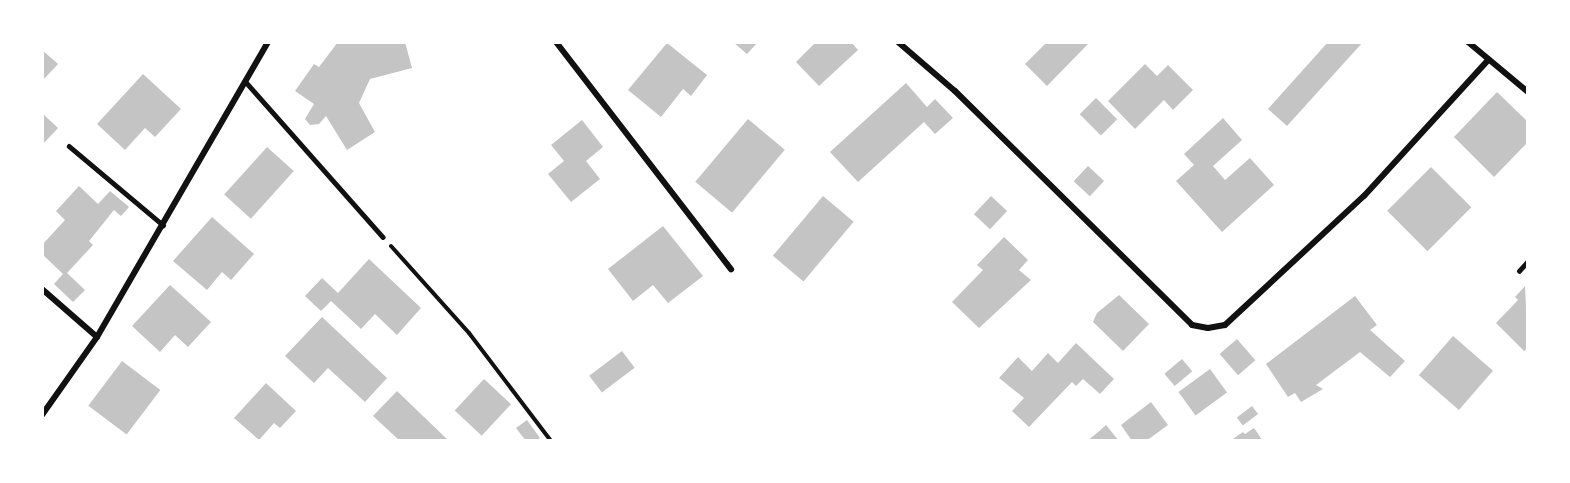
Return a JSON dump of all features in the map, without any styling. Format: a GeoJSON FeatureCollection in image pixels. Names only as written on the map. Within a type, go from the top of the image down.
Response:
{"type":"FeatureCollection","features":[{"type":"Feature","properties":{"kind":"street"},"geometry":{"type":"LineString","coordinates":[[42,415],[97,337],[268,42]]}},
{"type":"Feature","properties":{"kind":"street"},"geometry":{"type":"LineString","coordinates":[[556,42],[731,269]]}},
{"type":"Feature","properties":{"kind":"street"},"geometry":{"type":"LineString","coordinates":[[898,42],[955,91],[1192,325],[1208,328],[1225,325],[1364,196],[1489,59]]}},
{"type":"Feature","properties":{"kind":"street"},"geometry":{"type":"LineString","coordinates":[[1468,42],[1528,92]]}},
{"type":"Feature","properties":{"kind":"street"},"geometry":{"type":"LineString","coordinates":[[42,289],[97,337]]}},
{"type":"Feature","properties":{"kind":"lane"},"geometry":{"type":"LineString","coordinates":[[245,81],[382,237]]}},
{"type":"Feature","properties":{"kind":"lane"},"geometry":{"type":"LineString","coordinates":[[69,146],[163,225]]}},
{"type":"Feature","properties":{"kind":"lane"},"geometry":{"type":"LineString","coordinates":[[1519,271],[1528,261]]}},
{"type":"Feature","properties":{"kind":"path"},"geometry":{"type":"LineString","coordinates":[[382,237],[469,333],[551,441]]}},
{"type":"Feature","properties":{"kind":"building"},"geometry":{"type":"Polygon","coordinates":[[[338,42],[405,42],[412,68],[370,79],[359,103],[375,132],[347,150],[326,116],[319,124],[310,125],[305,119],[314,104],[295,91],[314,64],[319,67],[338,42]]]}},
{"type":"Feature","properties":{"kind":"building"},"geometry":{"type":"Polygon","coordinates":[[[733,42],[758,42],[747,54],[733,42]]]}},
{"type":"Feature","properties":{"kind":"building"},"geometry":{"type":"Polygon","coordinates":[[[816,42],[851,42],[858,50],[819,86],[796,62],[816,42]]]}},
{"type":"Feature","properties":{"kind":"building"},"geometry":{"type":"Polygon","coordinates":[[[1047,42],[1090,42],[1047,86],[1025,64],[1047,42]]]}},
{"type":"Feature","properties":{"kind":"building"},"geometry":{"type":"Polygon","coordinates":[[[1328,42],[1363,42],[1287,126],[1268,109],[1328,42]]]}},
{"type":"Feature","properties":{"kind":"building"},"geometry":{"type":"Polygon","coordinates":[[[667,43],[707,75],[691,96],[683,89],[661,117],[628,90],[667,43]]]}},
{"type":"Feature","properties":{"kind":"building"},"geometry":{"type":"Polygon","coordinates":[[[42,50],[58,64],[42,81],[42,50]]]}},
{"type":"Feature","properties":{"kind":"building"},"geometry":{"type":"Polygon","coordinates":[[[1145,64],[1157,76],[1168,65],[1193,90],[1173,110],[1164,100],[1135,129],[1108,101],[1145,64]]]}},
{"type":"Feature","properties":{"kind":"building"},"geometry":{"type":"Polygon","coordinates":[[[143,74],[181,109],[155,137],[145,128],[125,150],[97,124],[143,74]]]}},
{"type":"Feature","properties":{"kind":"building"},"geometry":{"type":"Polygon","coordinates":[[[906,83],[927,107],[935,99],[953,118],[935,134],[924,122],[858,182],[830,152],[906,83]]]}},
{"type":"Feature","properties":{"kind":"building"},"geometry":{"type":"Polygon","coordinates":[[[1497,92],[1528,122],[1528,142],[1494,177],[1454,137],[1497,92]]]}},
{"type":"Feature","properties":{"kind":"building"},"geometry":{"type":"Polygon","coordinates":[[[1096,98],[1117,119],[1101,135],[1080,114],[1096,98]]]}},
{"type":"Feature","properties":{"kind":"building"},"geometry":{"type":"Polygon","coordinates":[[[42,113],[58,128],[42,145],[42,113]]]}},
{"type":"Feature","properties":{"kind":"building"},"geometry":{"type":"Polygon","coordinates":[[[1223,118],[1242,140],[1213,166],[1225,180],[1250,158],[1274,185],[1222,232],[1176,181],[1194,165],[1184,154],[1223,118]]]}},
{"type":"Feature","properties":{"kind":"building"},"geometry":{"type":"Polygon","coordinates":[[[748,119],[785,150],[732,213],[695,182],[748,119]]]}},
{"type":"Feature","properties":{"kind":"building"},"geometry":{"type":"Polygon","coordinates":[[[582,120],[603,147],[586,161],[600,179],[571,202],[548,174],[564,161],[551,145],[582,120]]]}},
{"type":"Feature","properties":{"kind":"building"},"geometry":{"type":"Polygon","coordinates":[[[267,147],[294,171],[251,219],[224,195],[267,147]]]}},
{"type":"Feature","properties":{"kind":"building"},"geometry":{"type":"Polygon","coordinates":[[[1088,166],[1104,181],[1090,196],[1074,181],[1088,166]]]}},
{"type":"Feature","properties":{"kind":"building"},"geometry":{"type":"Polygon","coordinates":[[[1431,167],[1471,207],[1427,251],[1387,211],[1431,167]]]}},
{"type":"Feature","properties":{"kind":"building"},"geometry":{"type":"Polygon","coordinates":[[[79,186],[98,204],[110,191],[129,207],[121,216],[114,210],[89,241],[93,245],[67,273],[85,290],[73,302],[54,284],[63,274],[42,254],[42,245],[65,220],[56,211],[79,186]]]}},
{"type":"Feature","properties":{"kind":"building"},"geometry":{"type":"Polygon","coordinates":[[[823,196],[854,222],[804,281],[773,256],[823,196]]]}},
{"type":"Feature","properties":{"kind":"building"},"geometry":{"type":"Polygon","coordinates":[[[991,196],[1007,211],[990,229],[974,214],[991,196]]]}},
{"type":"Feature","properties":{"kind":"building"},"geometry":{"type":"Polygon","coordinates":[[[212,217],[254,254],[231,280],[222,272],[207,290],[173,261],[212,217]]]}},
{"type":"Feature","properties":{"kind":"building"},"geometry":{"type":"Polygon","coordinates":[[[663,226],[703,276],[668,303],[653,285],[633,301],[608,269],[663,226]]]}},
{"type":"Feature","properties":{"kind":"building"},"geometry":{"type":"Polygon","coordinates":[[[1004,237],[1028,260],[1019,270],[1031,280],[979,328],[952,302],[983,270],[977,265],[1004,237]]]}},
{"type":"Feature","properties":{"kind":"building"},"geometry":{"type":"Polygon","coordinates":[[[369,259],[421,308],[397,335],[375,314],[361,329],[331,301],[321,311],[305,296],[322,278],[338,293],[369,259]]]}},
{"type":"Feature","properties":{"kind":"building"},"geometry":{"type":"Polygon","coordinates":[[[170,285],[211,322],[188,347],[175,335],[160,352],[132,326],[170,285]]]}},
{"type":"Feature","properties":{"kind":"building"},"geometry":{"type":"Polygon","coordinates":[[[1525,286],[1528,348],[1524,351],[1496,323],[1518,300],[1515,297],[1525,286]]]}},
{"type":"Feature","properties":{"kind":"building"},"geometry":{"type":"Polygon","coordinates":[[[1119,295],[1149,324],[1123,351],[1093,322],[1097,313],[1119,295]]]}},
{"type":"Feature","properties":{"kind":"building"},"geometry":{"type":"Polygon","coordinates":[[[1355,296],[1377,325],[1370,330],[1405,361],[1390,377],[1360,352],[1316,385],[1323,389],[1301,402],[1295,393],[1288,397],[1266,364],[1355,296]]]}},
{"type":"Feature","properties":{"kind":"building"},"geometry":{"type":"Polygon","coordinates":[[[322,317],[387,378],[365,402],[328,368],[314,383],[285,356],[322,317]]]}},
{"type":"Feature","properties":{"kind":"building"},"geometry":{"type":"Polygon","coordinates":[[[1453,336],[1493,371],[1459,410],[1419,375],[1453,336]]]}},
{"type":"Feature","properties":{"kind":"building"},"geometry":{"type":"Polygon","coordinates":[[[1237,339],[1255,360],[1238,375],[1220,354],[1237,339]]]}},
{"type":"Feature","properties":{"kind":"building"},"geometry":{"type":"Polygon","coordinates":[[[1076,343],[1114,379],[1100,394],[1083,379],[1076,386],[1072,382],[1029,427],[1012,411],[1024,398],[999,378],[1018,357],[1032,371],[1048,353],[1058,363],[1076,343]]]}},
{"type":"Feature","properties":{"kind":"building"},"geometry":{"type":"Polygon","coordinates":[[[622,351],[635,368],[602,392],[589,376],[622,351]]]}},
{"type":"Feature","properties":{"kind":"building"},"geometry":{"type":"Polygon","coordinates":[[[1182,359],[1192,371],[1175,386],[1164,374],[1182,359]]]}},
{"type":"Feature","properties":{"kind":"building"},"geometry":{"type":"Polygon","coordinates":[[[122,361],[160,390],[127,435],[88,406],[122,361]]]}},
{"type":"Feature","properties":{"kind":"building"},"geometry":{"type":"Polygon","coordinates":[[[1210,369],[1227,392],[1195,415],[1178,392],[1210,369]]]}},
{"type":"Feature","properties":{"kind":"building"},"geometry":{"type":"Polygon","coordinates":[[[484,379],[511,404],[482,436],[455,410],[484,379]]]}},
{"type":"Feature","properties":{"kind":"building"},"geometry":{"type":"Polygon","coordinates":[[[266,383],[296,411],[280,428],[274,423],[259,440],[234,418],[266,383]]]}},
{"type":"Feature","properties":{"kind":"building"},"geometry":{"type":"Polygon","coordinates":[[[397,391],[449,441],[400,441],[373,416],[397,391]]]}},
{"type":"Feature","properties":{"kind":"building"},"geometry":{"type":"Polygon","coordinates":[[[1151,402],[1168,425],[1146,441],[1132,441],[1121,425],[1151,402]]]}},
{"type":"Feature","properties":{"kind":"building"},"geometry":{"type":"Polygon","coordinates":[[[1252,406],[1258,414],[1243,425],[1237,417],[1252,406]]]}},
{"type":"Feature","properties":{"kind":"building"},"geometry":{"type":"Polygon","coordinates":[[[527,420],[540,438],[536,441],[526,441],[516,428],[527,420]]]}},
{"type":"Feature","properties":{"kind":"building"},"geometry":{"type":"Polygon","coordinates":[[[1106,425],[1119,441],[1087,441],[1097,433],[1106,425]]]}},
{"type":"Feature","properties":{"kind":"building"},"geometry":{"type":"Polygon","coordinates":[[[1254,428],[1263,441],[1230,441],[1243,432],[1245,434],[1254,428]]]}}]}
